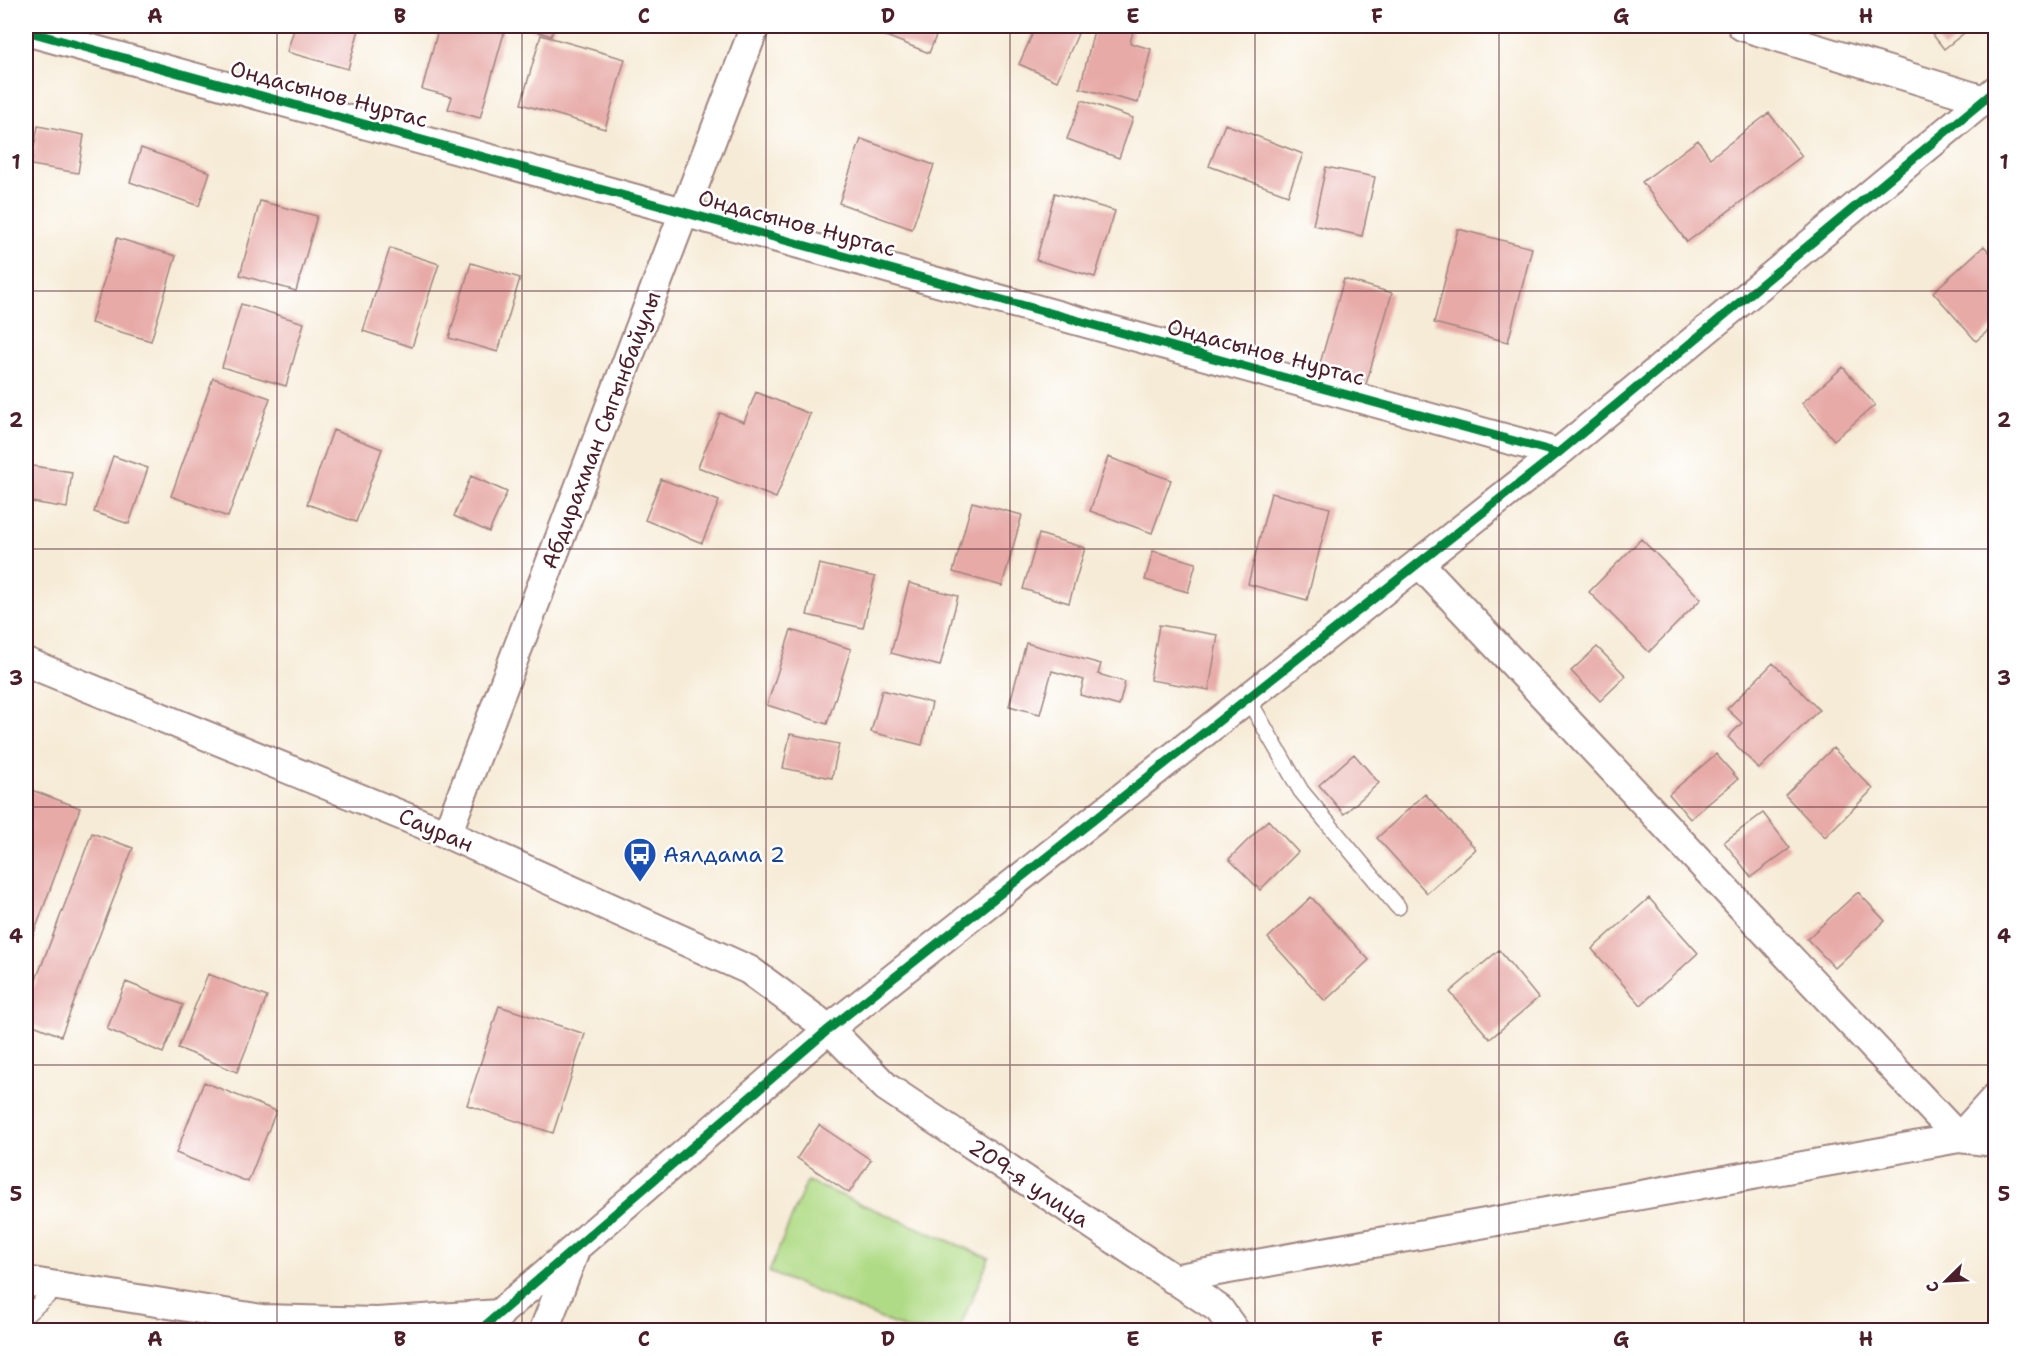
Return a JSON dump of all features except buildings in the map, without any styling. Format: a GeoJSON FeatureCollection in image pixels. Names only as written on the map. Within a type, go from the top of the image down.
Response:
{"type":"FeatureCollection","features":[{"type":"Feature","properties":{"kind":"street","name":"Абдирахман Сыгынбайулы"},"geometry":{"type":"LineString","coordinates":[[447,834],[755,26]]}},
{"type":"Feature","properties":{"kind":"street"},"geometry":{"type":"LineString","coordinates":[[1742,26],[1990,95]]}},
{"type":"Feature","properties":{"kind":"street","name":"Ондасынов Нуртас"},"geometry":{"type":"LineString","coordinates":[[26,31],[1558,453]]}},
{"type":"Feature","properties":{"kind":"street"},"geometry":{"type":"LineString","coordinates":[[26,1281],[262,1319],[490,1322],[575,1251],[829,1029],[1558,453],[1990,95]]}},
{"type":"Feature","properties":{"kind":"street"},"geometry":{"type":"LineString","coordinates":[[1419,563],[1959,1138]]}},
{"type":"Feature","properties":{"kind":"street","name":"Сауран"},"geometry":{"type":"LineString","coordinates":[[26,662],[447,834],[749,970],[829,1029]]}},
{"type":"Feature","properties":{"kind":"street","name":"209-я улица"},"geometry":{"type":"LineString","coordinates":[[829,1029],[886,1087],[1219,1309],[1234,1330]]}},
{"type":"Feature","properties":{"kind":"street"},"geometry":{"type":"LineString","coordinates":[[1959,1138],[1995,1097]]}},
{"type":"Feature","properties":{"kind":"street"},"geometry":{"type":"LineString","coordinates":[[1173,1279],[1959,1138],[1995,1142]]}},
{"type":"Feature","properties":{"kind":"street"},"geometry":{"type":"LineString","coordinates":[[544,1330],[575,1251]]}},
{"type":"Feature","properties":{"kind":"lane"},"geometry":{"type":"LineString","coordinates":[[1248,699],[1301,791],[1398,907]]}},
{"type":"Feature","properties":{"kind":"lane"},"geometry":{"type":"LineString","coordinates":[[26,1315],[58,1287]]}},
{"type":"Feature","properties":{"kind":"green space"},"geometry":{"type":"Polygon","coordinates":[[[807,1181],[989,1258],[959,1330],[908,1330],[769,1272],[807,1181]]]}},
{"type":"Feature","properties":{"kind":"cycle path"},"geometry":{"type":"LineString","coordinates":[[26,31],[1558,453]]}},
{"type":"Feature","properties":{"kind":"cycle path"},"geometry":{"type":"LineString","coordinates":[[480,1330],[829,1029],[1558,453],[1996,90]]}},
{"type":"Feature","properties":{"kind":"place","name":"Аялдама 2"},"geometry":{"type":"Point","coordinates":[640,883]}}]}
